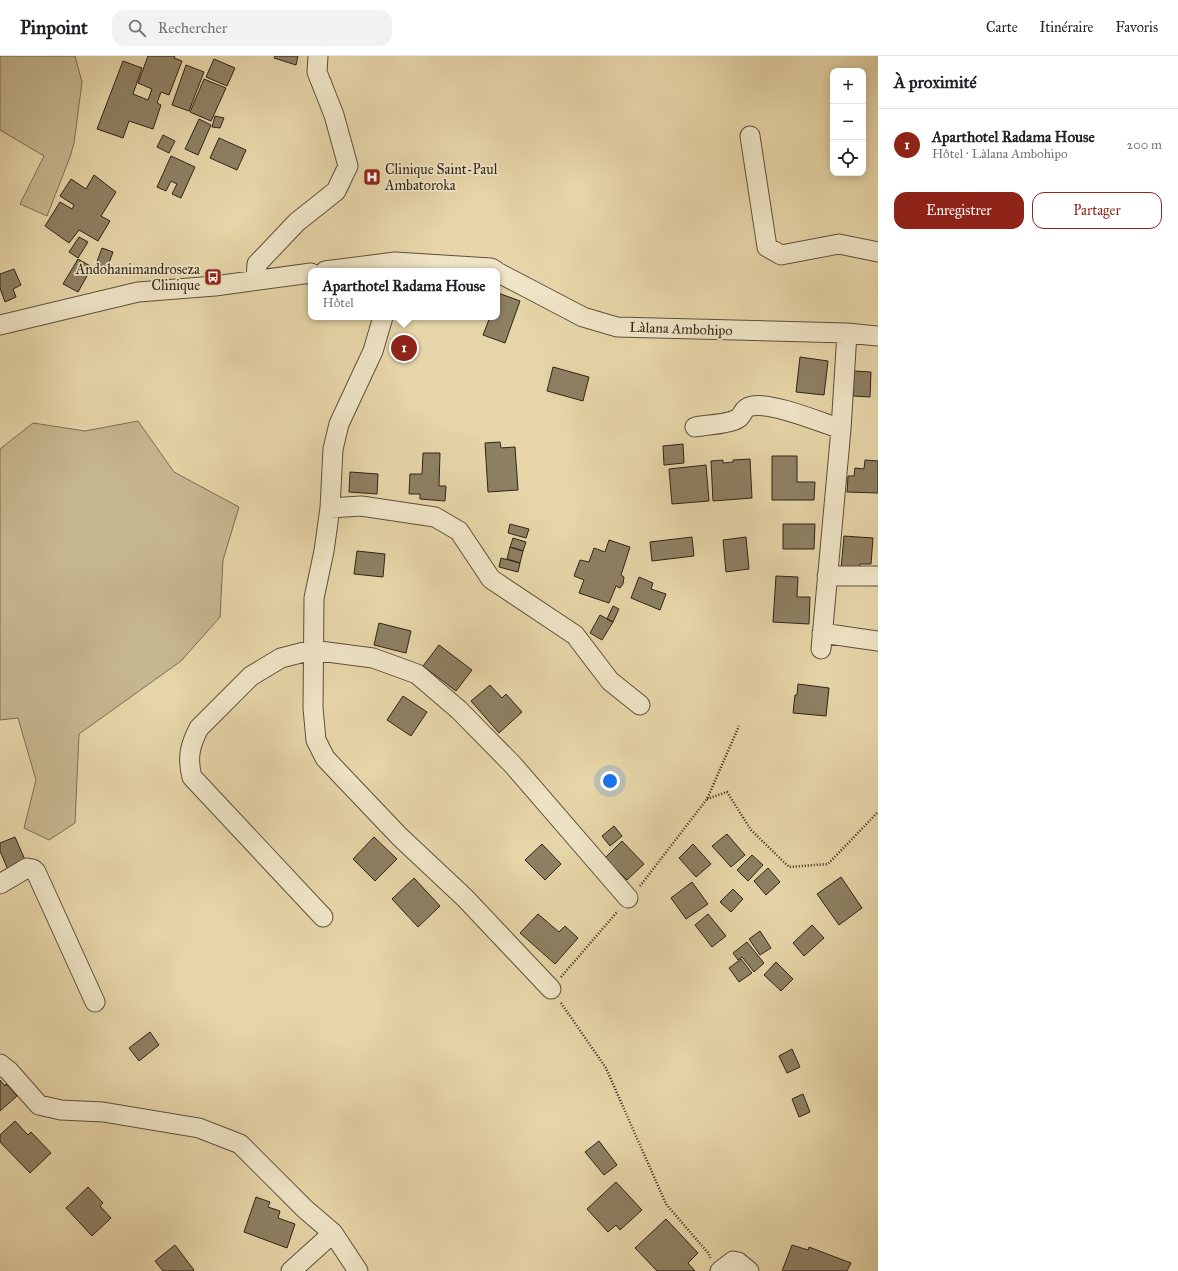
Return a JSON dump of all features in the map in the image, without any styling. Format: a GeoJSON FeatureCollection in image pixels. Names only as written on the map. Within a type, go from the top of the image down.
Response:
{"type":"FeatureCollection","features":[{"type":"Feature","properties":{"kind":"street"},"geometry":{"type":"LineString","coordinates":[[256,280],[257,264],[297,222],[336,191],[348,166],[334,115],[317,72],[318,56]]}},
{"type":"Feature","properties":{"kind":"street"},"geometry":{"type":"LineString","coordinates":[[750,136],[767,247],[781,255],[839,244],[878,252]]}},
{"type":"Feature","properties":{"kind":"street","name":"Làlana Ambohipo"},"geometry":{"type":"LineString","coordinates":[[367,268],[394,266],[491,268]]}},
{"type":"Feature","properties":{"kind":"street"},"geometry":{"type":"LineString","coordinates":[[0,325],[138,292],[215,286],[308,273]]}},
{"type":"Feature","properties":{"kind":"street","name":"Làlana Ambohipo"},"geometry":{"type":"LineString","coordinates":[[500,273],[583,317],[616,327],[847,333],[878,336]]}},
{"type":"Feature","properties":{"kind":"street"},"geometry":{"type":"LineString","coordinates":[[382,320],[373,351],[339,424],[333,449],[330,508],[324,551],[314,598],[312,650],[313,708],[316,740],[326,758],[400,836],[465,898],[551,989]]}},
{"type":"Feature","properties":{"kind":"street"},"geometry":{"type":"LineString","coordinates":[[847,333],[841,429],[821,641],[878,641]]}},
{"type":"Feature","properties":{"kind":"street"},"geometry":{"type":"LineString","coordinates":[[695,427],[734,421],[740,418],[745,409],[754,405],[772,406],[841,429]]}},
{"type":"Feature","properties":{"kind":"street"},"geometry":{"type":"LineString","coordinates":[[330,508],[361,506],[436,517],[458,531],[491,578],[575,634],[610,681],[640,705]]}},
{"type":"Feature","properties":{"kind":"street"},"geometry":{"type":"LineString","coordinates":[[827,576],[878,576]]}},
{"type":"Feature","properties":{"kind":"street"},"geometry":{"type":"LineString","coordinates":[[323,917],[192,777],[189,765],[193,739],[199,728],[251,676],[281,658],[312,650],[373,658],[417,674],[459,710],[513,765],[628,898]]}},
{"type":"Feature","properties":{"kind":"street"},"geometry":{"type":"LineString","coordinates":[[0,884],[27,868],[33,869],[36,872],[95,1002]]}},
{"type":"Feature","properties":{"kind":"street"},"geometry":{"type":"LineString","coordinates":[[0,1064],[9,1071],[39,1105],[61,1110],[103,1112],[200,1128],[240,1144],[305,1209],[332,1233],[358,1271]]}},
{"type":"Feature","properties":{"kind":"street"},"geometry":{"type":"LineString","coordinates":[[291,1271],[332,1233]]}},
{"type":"Feature","properties":{"kind":"street"},"geometry":{"type":"LineString","coordinates":[[715,1266],[733,1261],[738,1262],[748,1271]]}},
{"type":"Feature","properties":{"kind":"path"},"geometry":{"type":"LineString","coordinates":[[715,1266],[709,1254],[666,1204],[606,1068],[551,989],[628,898],[640,886],[707,799],[739,726]]}},
{"type":"Feature","properties":{"kind":"path"},"geometry":{"type":"LineString","coordinates":[[707,799],[727,792],[751,830],[789,867],[828,864],[878,812]]}},
{"type":"Feature","properties":{"kind":"shaded area"},"geometry":{"type":"Polygon","coordinates":[[[0,56],[75,56],[82,82],[74,143],[47,216],[20,204],[44,156],[0,130],[0,56]]]}},
{"type":"Feature","properties":{"kind":"shaded area"},"geometry":{"type":"Polygon","coordinates":[[[138,421],[174,472],[239,507],[223,560],[220,617],[181,661],[79,734],[75,823],[49,840],[24,828],[36,780],[18,718],[0,720],[0,449],[33,423],[85,431],[138,421]]]}},
{"type":"Feature","properties":{"kind":"building"},"geometry":{"type":"Polygon","coordinates":[[[148,56],[175,56],[174,58],[182,61],[169,95],[161,92],[157,103],[161,105],[153,129],[129,121],[123,138],[97,129],[123,61],[142,68],[133,94],[148,100],[152,89],[138,83],[148,56]]]}},
{"type":"Feature","properties":{"kind":"building"},"geometry":{"type":"Polygon","coordinates":[[[275,56],[298,56],[296,65],[274,58],[275,56]]]}},
{"type":"Feature","properties":{"kind":"building"},"geometry":{"type":"Polygon","coordinates":[[[214,59],[235,68],[227,86],[206,77],[214,59]]]}},
{"type":"Feature","properties":{"kind":"building"},"geometry":{"type":"Polygon","coordinates":[[[186,65],[204,72],[189,111],[172,105],[186,65]]]}},
{"type":"Feature","properties":{"kind":"building"},"geometry":{"type":"Polygon","coordinates":[[[204,79],[226,88],[211,121],[190,112],[204,79]]]}},
{"type":"Feature","properties":{"kind":"building"},"geometry":{"type":"Polygon","coordinates":[[[215,116],[224,118],[220,128],[212,127],[215,116]]]}},
{"type":"Feature","properties":{"kind":"building"},"geometry":{"type":"Polygon","coordinates":[[[199,119],[211,125],[198,155],[185,149],[199,119]]]}},
{"type":"Feature","properties":{"kind":"building"},"geometry":{"type":"Polygon","coordinates":[[[163,135],[175,141],[169,153],[157,147],[163,135]]]}},
{"type":"Feature","properties":{"kind":"building"},"geometry":{"type":"Polygon","coordinates":[[[219,138],[246,150],[237,170],[210,158],[219,138]]]}},
{"type":"Feature","properties":{"kind":"building"},"geometry":{"type":"Polygon","coordinates":[[[171,156],[195,167],[181,198],[172,194],[177,184],[171,181],[166,191],[157,187],[171,156]]]}},
{"type":"Feature","properties":{"kind":"building"},"geometry":{"type":"Polygon","coordinates":[[[94,175],[116,192],[101,216],[110,221],[98,241],[79,230],[69,243],[45,226],[60,202],[72,209],[74,205],[60,196],[71,179],[86,189],[94,175]]]}},
{"type":"Feature","properties":{"kind":"building"},"geometry":{"type":"Polygon","coordinates":[[[79,237],[88,242],[78,258],[69,252],[79,237]]]}},
{"type":"Feature","properties":{"kind":"building"},"geometry":{"type":"Polygon","coordinates":[[[102,248],[113,252],[106,271],[95,267],[102,248]]]}},
{"type":"Feature","properties":{"kind":"building"},"geometry":{"type":"Polygon","coordinates":[[[78,259],[92,267],[78,292],[63,284],[78,259]]]}},
{"type":"Feature","properties":{"kind":"building"},"geometry":{"type":"Polygon","coordinates":[[[14,269],[21,285],[13,289],[16,297],[5,302],[0,288],[0,274],[14,269]]]}},
{"type":"Feature","properties":{"kind":"building"},"geometry":{"type":"Polygon","coordinates":[[[500,294],[520,301],[505,343],[483,335],[489,320],[500,320],[500,294]]]}},
{"type":"Feature","properties":{"kind":"building"},"geometry":{"type":"Polygon","coordinates":[[[800,357],[828,361],[824,395],[796,392],[800,357]]]}},
{"type":"Feature","properties":{"kind":"building"},"geometry":{"type":"Polygon","coordinates":[[[553,367],[589,377],[583,401],[547,391],[553,367]]]}},
{"type":"Feature","properties":{"kind":"building"},"geometry":{"type":"Polygon","coordinates":[[[854,371],[871,372],[870,397],[853,396],[854,371]]]}},
{"type":"Feature","properties":{"kind":"building"},"geometry":{"type":"Polygon","coordinates":[[[500,442],[501,448],[515,447],[518,490],[488,492],[485,443],[500,442]]]}},
{"type":"Feature","properties":{"kind":"building"},"geometry":{"type":"Polygon","coordinates":[[[683,444],[684,463],[664,465],[663,446],[683,444]]]}},
{"type":"Feature","properties":{"kind":"building"},"geometry":{"type":"Polygon","coordinates":[[[423,453],[440,453],[439,486],[446,486],[445,501],[420,499],[420,494],[409,494],[410,474],[422,474],[423,453]]]}},
{"type":"Feature","properties":{"kind":"building"},"geometry":{"type":"Polygon","coordinates":[[[772,456],[797,456],[797,482],[815,482],[814,500],[772,500],[772,456]]]}},
{"type":"Feature","properties":{"kind":"building"},"geometry":{"type":"Polygon","coordinates":[[[750,459],[752,498],[713,501],[711,461],[723,460],[723,463],[733,462],[733,460],[750,459]]]}},
{"type":"Feature","properties":{"kind":"building"},"geometry":{"type":"Polygon","coordinates":[[[865,460],[878,461],[878,493],[847,492],[848,476],[854,476],[855,468],[864,469],[865,460]]]}},
{"type":"Feature","properties":{"kind":"building"},"geometry":{"type":"Polygon","coordinates":[[[706,465],[709,501],[672,504],[669,469],[706,465]]]}},
{"type":"Feature","properties":{"kind":"building"},"geometry":{"type":"Polygon","coordinates":[[[350,472],[378,474],[377,494],[349,492],[350,472]]]}},
{"type":"Feature","properties":{"kind":"building"},"geometry":{"type":"Polygon","coordinates":[[[510,524],[529,529],[526,538],[508,533],[510,524]]]}},
{"type":"Feature","properties":{"kind":"building"},"geometry":{"type":"Polygon","coordinates":[[[783,524],[815,524],[814,549],[783,549],[783,524]]]}},
{"type":"Feature","properties":{"kind":"building"},"geometry":{"type":"Polygon","coordinates":[[[844,536],[873,538],[871,564],[860,564],[859,570],[841,569],[844,536]]]}},
{"type":"Feature","properties":{"kind":"building"},"geometry":{"type":"Polygon","coordinates":[[[692,537],[694,556],[652,561],[650,542],[692,537]]]}},
{"type":"Feature","properties":{"kind":"building"},"geometry":{"type":"Polygon","coordinates":[[[746,537],[749,569],[726,572],[723,540],[746,537]]]}},
{"type":"Feature","properties":{"kind":"building"},"geometry":{"type":"Polygon","coordinates":[[[513,538],[526,542],[523,551],[510,547],[513,538]]]}},
{"type":"Feature","properties":{"kind":"building"},"geometry":{"type":"Polygon","coordinates":[[[609,540],[630,547],[621,575],[624,577],[623,584],[620,588],[616,586],[609,603],[579,593],[584,580],[574,576],[580,560],[589,562],[594,548],[605,552],[609,540]]]}},
{"type":"Feature","properties":{"kind":"building"},"geometry":{"type":"Polygon","coordinates":[[[510,547],[523,551],[520,563],[507,559],[510,547]]]}},
{"type":"Feature","properties":{"kind":"building"},"geometry":{"type":"Polygon","coordinates":[[[357,551],[385,554],[383,577],[354,574],[357,551]]]}},
{"type":"Feature","properties":{"kind":"building"},"geometry":{"type":"Polygon","coordinates":[[[501,558],[520,563],[518,572],[499,567],[501,558]]]}},
{"type":"Feature","properties":{"kind":"building"},"geometry":{"type":"Polygon","coordinates":[[[776,576],[798,577],[797,597],[810,597],[809,624],[773,622],[776,576]]]}},
{"type":"Feature","properties":{"kind":"building"},"geometry":{"type":"Polygon","coordinates":[[[639,577],[653,583],[651,589],[666,594],[660,610],[631,598],[639,577]]]}},
{"type":"Feature","properties":{"kind":"building"},"geometry":{"type":"Polygon","coordinates":[[[613,606],[619,609],[613,622],[607,619],[613,606]]]}},
{"type":"Feature","properties":{"kind":"building"},"geometry":{"type":"Polygon","coordinates":[[[600,615],[613,622],[602,640],[590,633],[600,615]]]}},
{"type":"Feature","properties":{"kind":"building"},"geometry":{"type":"Polygon","coordinates":[[[379,623],[411,631],[406,653],[374,645],[379,623]]]}},
{"type":"Feature","properties":{"kind":"building"},"geometry":{"type":"Polygon","coordinates":[[[439,645],[472,670],[456,691],[423,666],[439,645]]]}},
{"type":"Feature","properties":{"kind":"building"},"geometry":{"type":"Polygon","coordinates":[[[798,684],[829,688],[826,716],[793,713],[798,684]]]}},
{"type":"Feature","properties":{"kind":"building"},"geometry":{"type":"Polygon","coordinates":[[[490,685],[502,698],[506,694],[522,712],[499,733],[471,701],[490,685]]]}},
{"type":"Feature","properties":{"kind":"building"},"geometry":{"type":"Polygon","coordinates":[[[403,696],[427,712],[411,736],[387,720],[403,696]]]}},
{"type":"Feature","properties":{"kind":"building"},"geometry":{"type":"Polygon","coordinates":[[[614,826],[622,836],[610,846],[602,836],[614,826]]]}},
{"type":"Feature","properties":{"kind":"building"},"geometry":{"type":"Polygon","coordinates":[[[727,834],[745,855],[731,867],[712,846],[727,834]]]}},
{"type":"Feature","properties":{"kind":"building"},"geometry":{"type":"Polygon","coordinates":[[[15,837],[26,862],[8,870],[0,851],[0,843],[15,837]]]}},
{"type":"Feature","properties":{"kind":"building"},"geometry":{"type":"Polygon","coordinates":[[[374,837],[397,859],[375,881],[353,859],[374,837]]]}},
{"type":"Feature","properties":{"kind":"building"},"geometry":{"type":"Polygon","coordinates":[[[622,841],[644,864],[627,880],[605,858],[622,841]]]}},
{"type":"Feature","properties":{"kind":"building"},"geometry":{"type":"Polygon","coordinates":[[[542,844],[561,864],[545,880],[525,860],[542,844]]]}},
{"type":"Feature","properties":{"kind":"building"},"geometry":{"type":"Polygon","coordinates":[[[693,844],[711,864],[696,877],[679,858],[693,844]]]}},
{"type":"Feature","properties":{"kind":"building"},"geometry":{"type":"Polygon","coordinates":[[[752,855],[763,865],[748,881],[737,870],[752,855]]]}},
{"type":"Feature","properties":{"kind":"building"},"geometry":{"type":"Polygon","coordinates":[[[768,868],[780,882],[766,895],[754,881],[768,868]]]}},
{"type":"Feature","properties":{"kind":"building"},"geometry":{"type":"Polygon","coordinates":[[[841,877],[862,908],[839,925],[817,894],[841,877]]]}},
{"type":"Feature","properties":{"kind":"building"},"geometry":{"type":"Polygon","coordinates":[[[414,878],[440,906],[418,927],[392,899],[414,878]]]}},
{"type":"Feature","properties":{"kind":"building"},"geometry":{"type":"Polygon","coordinates":[[[692,882],[708,904],[686,919],[671,898],[692,882]]]}},
{"type":"Feature","properties":{"kind":"building"},"geometry":{"type":"Polygon","coordinates":[[[733,889],[743,899],[731,912],[720,902],[733,889]]]}},
{"type":"Feature","properties":{"kind":"building"},"geometry":{"type":"Polygon","coordinates":[[[538,914],[559,932],[565,926],[578,938],[555,964],[520,933],[538,914]]]}},
{"type":"Feature","properties":{"kind":"building"},"geometry":{"type":"Polygon","coordinates":[[[708,914],[726,936],[712,947],[695,925],[708,914]]]}},
{"type":"Feature","properties":{"kind":"building"},"geometry":{"type":"Polygon","coordinates":[[[812,925],[824,938],[804,956],[793,943],[812,925]]]}},
{"type":"Feature","properties":{"kind":"building"},"geometry":{"type":"Polygon","coordinates":[[[760,931],[771,948],[760,955],[749,939],[760,931]]]}},
{"type":"Feature","properties":{"kind":"building"},"geometry":{"type":"Polygon","coordinates":[[[747,942],[764,963],[754,972],[742,957],[738,960],[733,953],[747,942]]]}},
{"type":"Feature","properties":{"kind":"building"},"geometry":{"type":"Polygon","coordinates":[[[741,959],[752,973],[739,982],[729,968],[741,959]]]}},
{"type":"Feature","properties":{"kind":"building"},"geometry":{"type":"Polygon","coordinates":[[[776,962],[793,979],[781,991],[764,975],[776,962]]]}},
{"type":"Feature","properties":{"kind":"building"},"geometry":{"type":"Polygon","coordinates":[[[150,1032],[159,1045],[139,1061],[129,1048],[150,1032]]]}},
{"type":"Feature","properties":{"kind":"building"},"geometry":{"type":"Polygon","coordinates":[[[792,1049],[800,1067],[787,1073],[779,1056],[792,1049]]]}},
{"type":"Feature","properties":{"kind":"building"},"geometry":{"type":"Polygon","coordinates":[[[0,1080],[17,1096],[0,1111],[0,1080]]]}},
{"type":"Feature","properties":{"kind":"building"},"geometry":{"type":"Polygon","coordinates":[[[803,1094],[810,1112],[799,1117],[792,1099],[803,1094]]]}},
{"type":"Feature","properties":{"kind":"building"},"geometry":{"type":"Polygon","coordinates":[[[15,1121],[28,1135],[31,1132],[51,1153],[30,1173],[0,1142],[0,1135],[15,1121]]]}},
{"type":"Feature","properties":{"kind":"building"},"geometry":{"type":"Polygon","coordinates":[[[599,1141],[617,1165],[604,1175],[585,1152],[599,1141]]]}},
{"type":"Feature","properties":{"kind":"building"},"geometry":{"type":"Polygon","coordinates":[[[616,1182],[642,1210],[620,1230],[616,1225],[608,1232],[587,1209],[616,1182]]]}},
{"type":"Feature","properties":{"kind":"building"},"geometry":{"type":"Polygon","coordinates":[[[88,1187],[103,1203],[100,1206],[111,1218],[92,1236],[66,1208],[88,1187]]]}},
{"type":"Feature","properties":{"kind":"building"},"geometry":{"type":"Polygon","coordinates":[[[256,1197],[270,1202],[268,1207],[280,1211],[278,1218],[295,1224],[287,1248],[244,1232],[256,1197]]]}},
{"type":"Feature","properties":{"kind":"building"},"geometry":{"type":"Polygon","coordinates":[[[666,1219],[698,1253],[688,1263],[695,1271],[657,1271],[635,1248],[666,1219]]]}},
{"type":"Feature","properties":{"kind":"building"},"geometry":{"type":"Polygon","coordinates":[[[175,1245],[194,1270],[193,1271],[163,1271],[155,1261],[175,1245]]]}},
{"type":"Feature","properties":{"kind":"building"},"geometry":{"type":"Polygon","coordinates":[[[792,1245],[808,1250],[809,1247],[851,1263],[847,1271],[782,1271],[792,1245]]]}},
{"type":"Feature","properties":{"kind":"place","name":"Clinique Saint-Paul Ambatoroka"},"geometry":{"type":"Point","coordinates":[372,177]}},
{"type":"Feature","properties":{"kind":"place","name":"Andohanimandroseza Clinique"},"geometry":{"type":"Point","coordinates":[213,277]}},
{"type":"Feature","properties":{"kind":"place","name":"Aparthotel Radama House"},"geometry":{"type":"Point","coordinates":[404,348]}}]}
